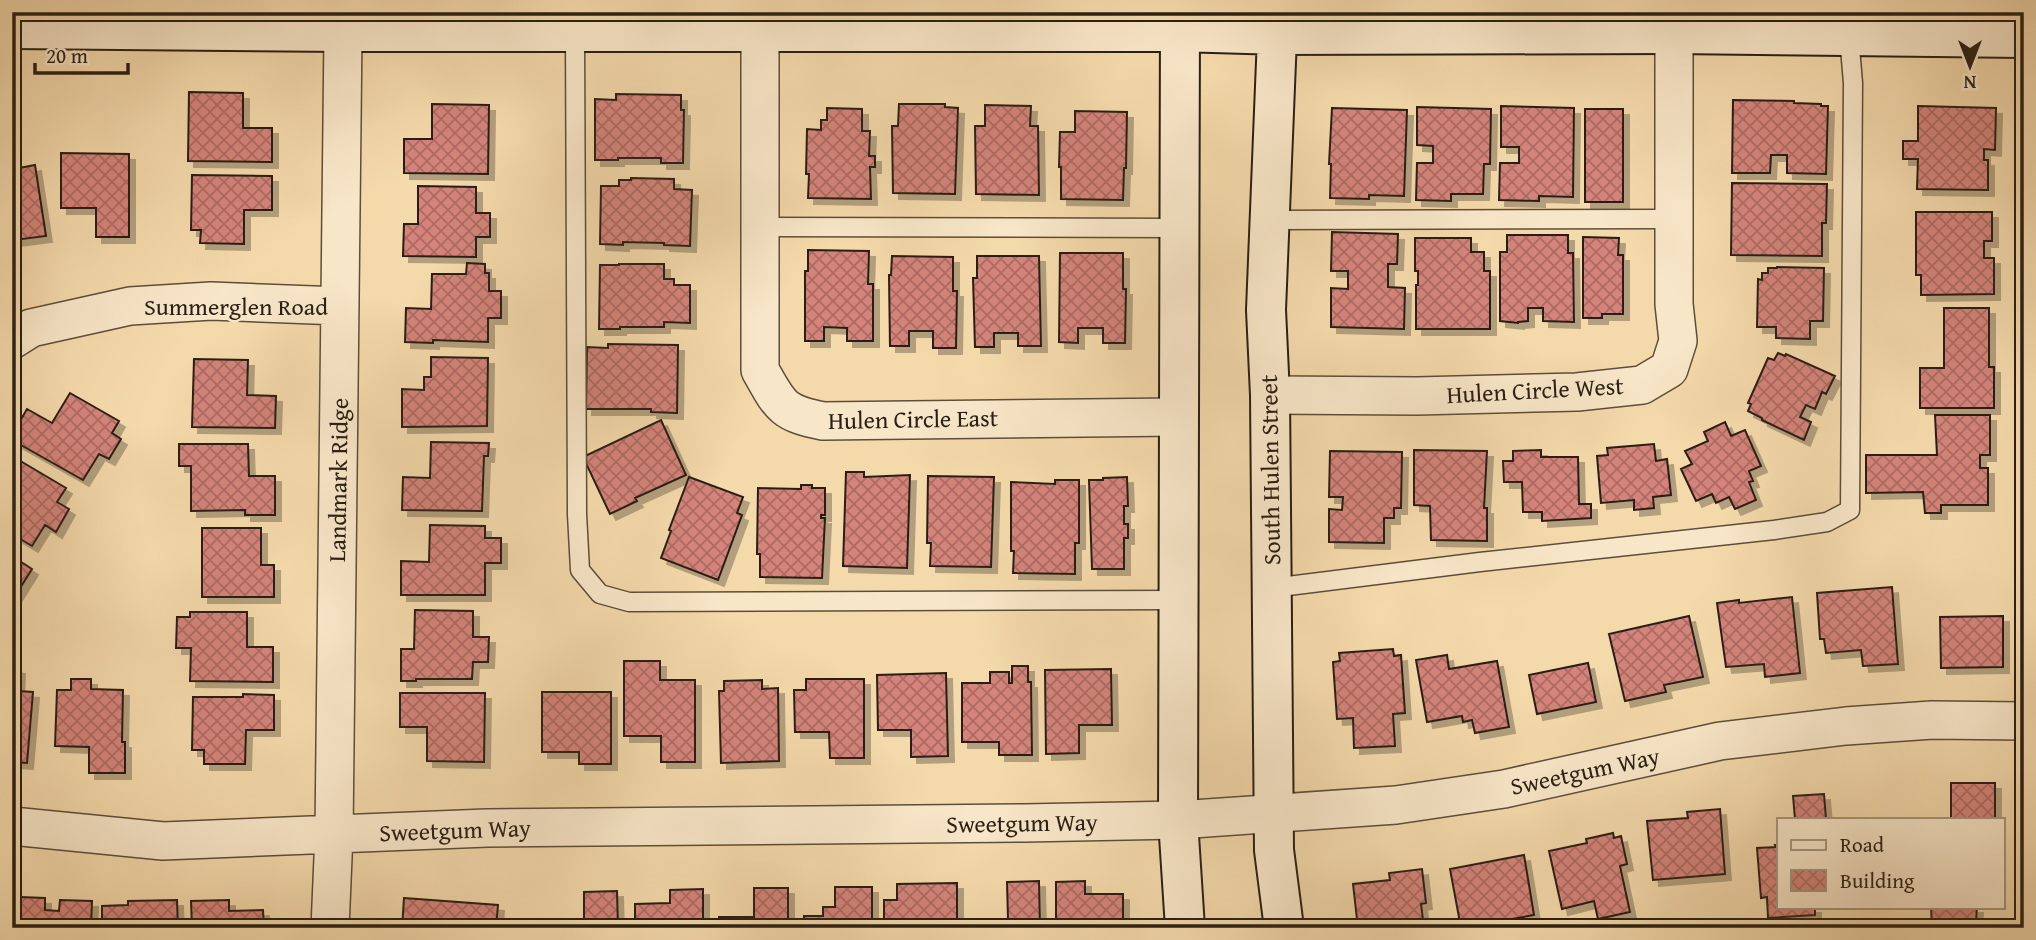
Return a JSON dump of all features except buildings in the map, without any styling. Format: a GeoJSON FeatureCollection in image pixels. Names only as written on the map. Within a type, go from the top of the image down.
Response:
{"type":"FeatureCollection","features":[{"type":"Feature","properties":{"kind":"street"},"geometry":{"type":"LineString","coordinates":[[1180,22],[1178,820],[1185,928]]}},
{"type":"Feature","properties":{"kind":"street"},"geometry":{"type":"LineString","coordinates":[[12,29],[343,32],[760,31],[1180,22],[1674,34],[2024,38]]}},
{"type":"Feature","properties":{"kind":"street","name":"South Hulen Street"},"geometry":{"type":"LineString","coordinates":[[1278,24],[1266,310],[1270,395],[1274,850],[1283,928]]}},
{"type":"Feature","properties":{"kind":"street","name":"Hulen Circle East"},"geometry":{"type":"LineString","coordinates":[[760,31],[760,370],[779,404],[799,416],[823,421],[1178,417]]}},
{"type":"Feature","properties":{"kind":"street","name":"Landmark Ridge"},"geometry":{"type":"LineString","coordinates":[[330,928],[334,834],[343,32]]}},
{"type":"Feature","properties":{"kind":"street","name":"Hulen Circle West"},"geometry":{"type":"LineString","coordinates":[[1270,395],[1417,396],[1577,392],[1642,385],[1669,369],[1678,341],[1674,304],[1674,34]]}},
{"type":"Feature","properties":{"kind":"street","name":"Summerglen Road"},"geometry":{"type":"LineString","coordinates":[[12,340],[31,328],[130,306],[211,301],[340,306]]}},
{"type":"Feature","properties":{"kind":"street","name":"Sweetgum Way"},"geometry":{"type":"LineString","coordinates":[[12,825],[163,841],[487,828],[1178,820],[1396,805],[1504,789],[1720,741],[1846,726],[1932,720],[2024,721]]}},
{"type":"Feature","properties":{"kind":"lane"},"geometry":{"type":"LineString","coordinates":[[575,32],[577,514],[580,570],[600,594],[629,602],[1178,600]]}},
{"type":"Feature","properties":{"kind":"lane"},"geometry":{"type":"LineString","coordinates":[[1272,588],[1774,530],[1827,522],[1850,510],[1853,83],[1849,36]]}},
{"type":"Feature","properties":{"kind":"lane"},"geometry":{"type":"LineString","coordinates":[[1270,220],[1674,219]]}},
{"type":"Feature","properties":{"kind":"lane"},"geometry":{"type":"LineString","coordinates":[[760,227],[1178,228]]}}]}
